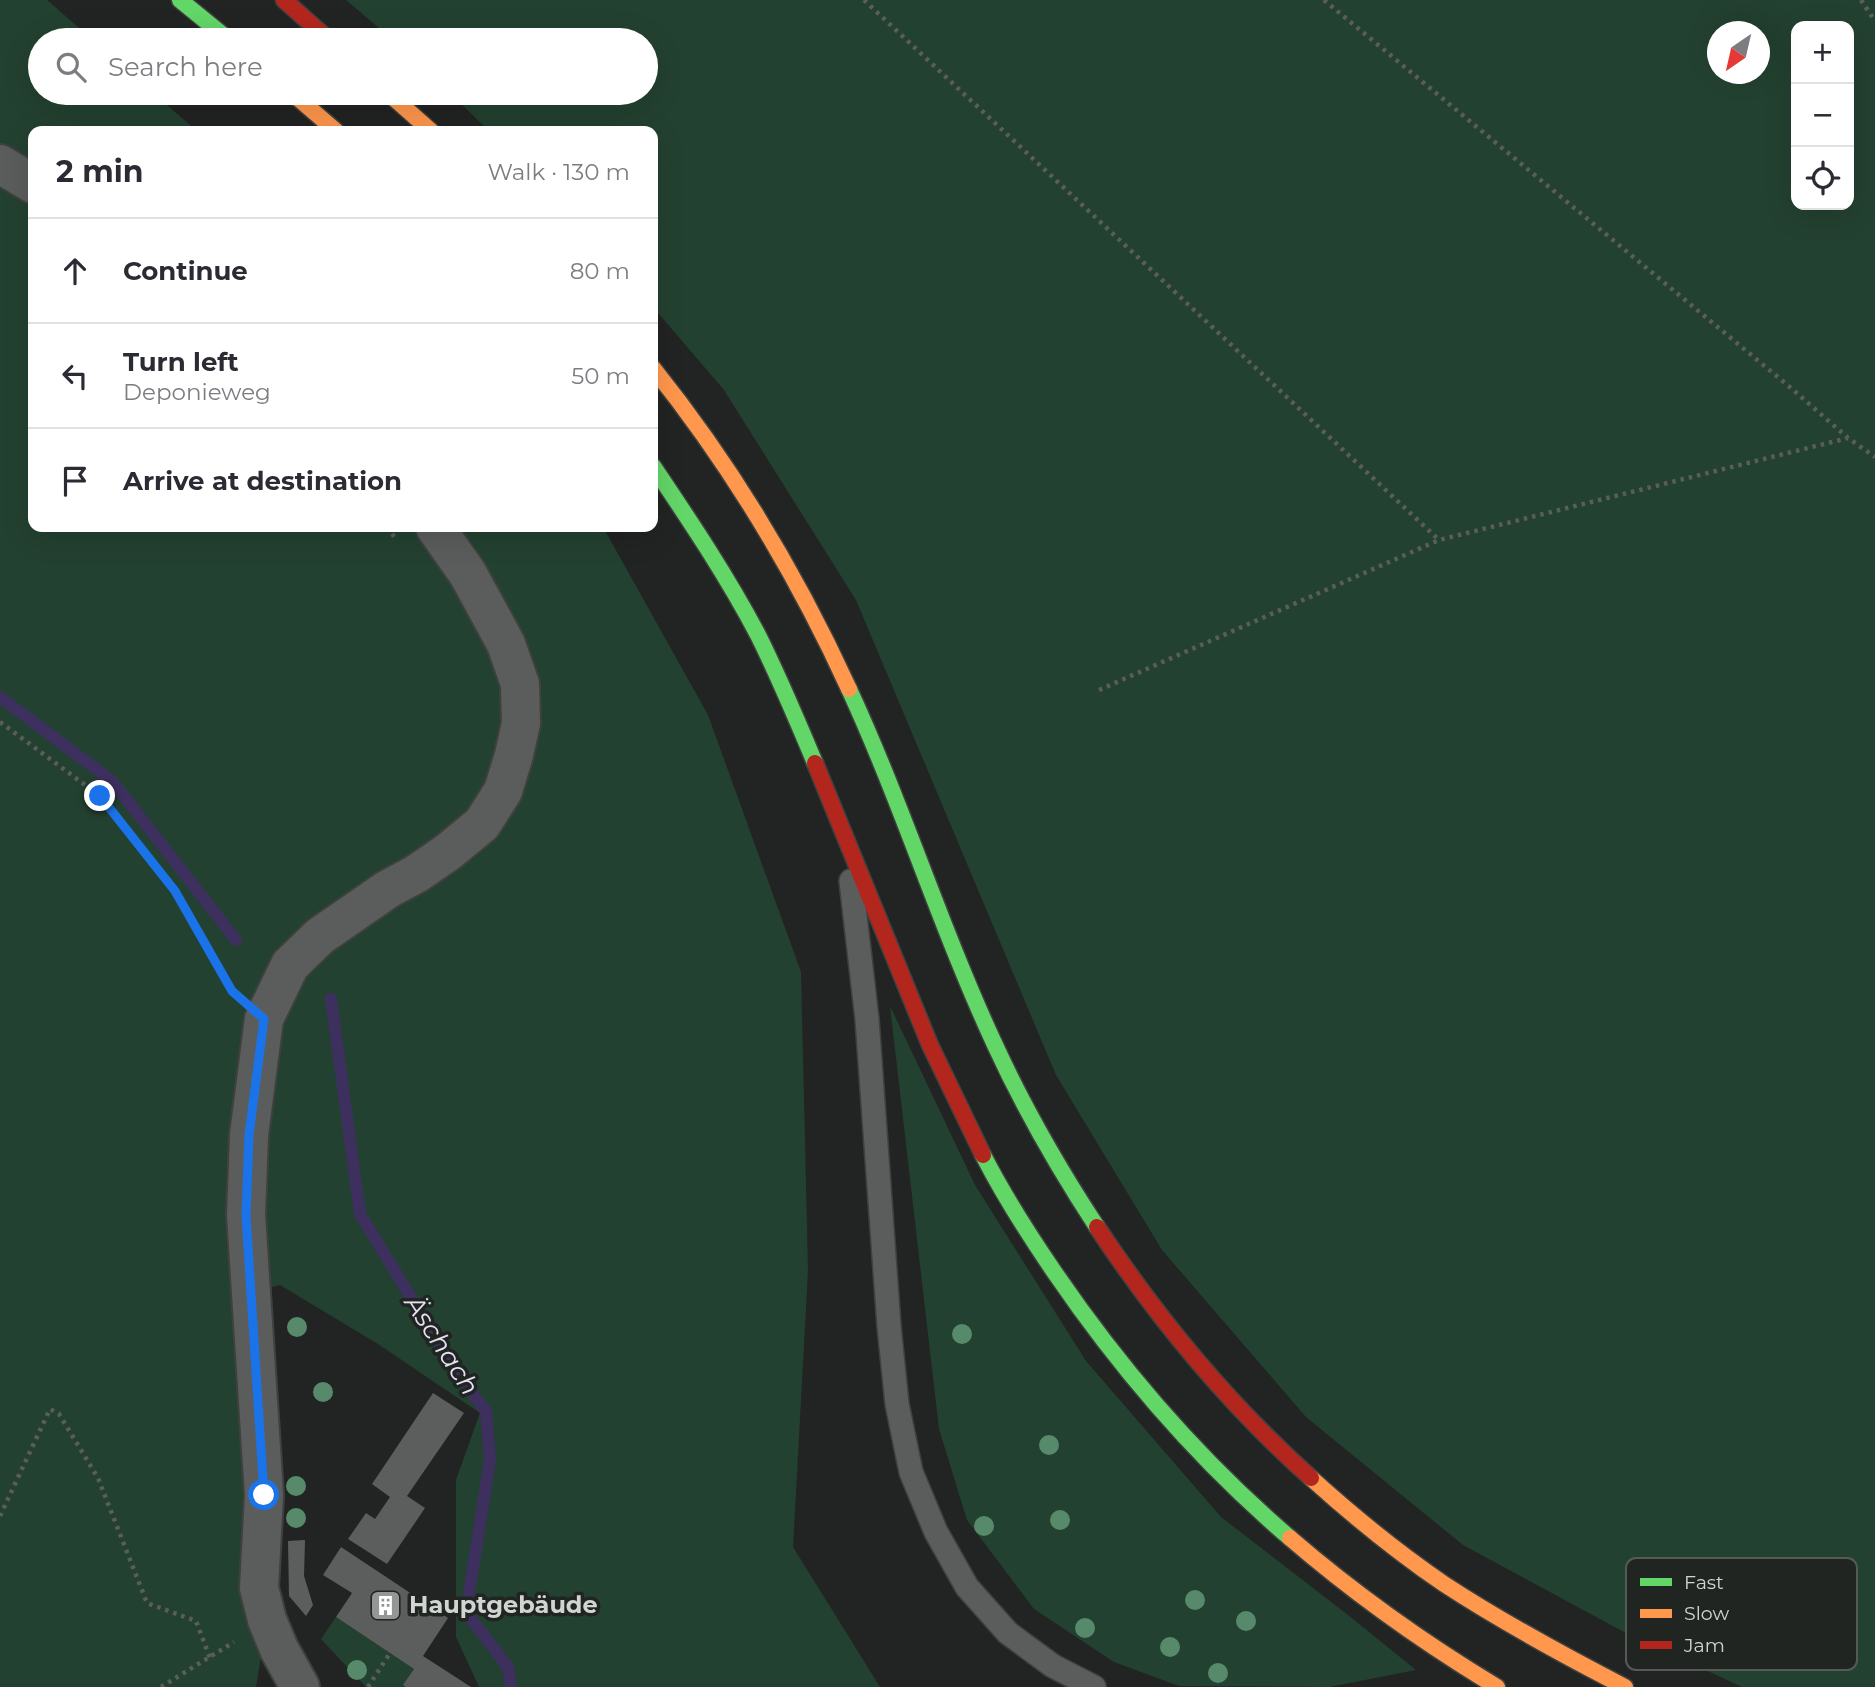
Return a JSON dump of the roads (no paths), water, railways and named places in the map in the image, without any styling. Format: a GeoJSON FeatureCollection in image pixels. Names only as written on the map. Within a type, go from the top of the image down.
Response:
{"type":"FeatureCollection","features":[{"type":"Feature","properties":{"kind":"highway"},"geometry":{"type":"LineString","coordinates":[[180,0],[214,28]]}},
{"type":"Feature","properties":{"kind":"highway"},"geometry":{"type":"LineString","coordinates":[[284,0],[316,28]]}},
{"type":"Feature","properties":{"kind":"highway"},"geometry":{"type":"LineString","coordinates":[[306,105],[330,126]]}},
{"type":"Feature","properties":{"kind":"highway"},"geometry":{"type":"LineString","coordinates":[[402,105],[425,126]]}},
{"type":"Feature","properties":{"kind":"highway"},"geometry":{"type":"LineString","coordinates":[[658,375],[724,461],[782,553],[829,646],[950,941],[995,1044],[1040,1136],[1096,1227],[1155,1311],[1224,1394],[1281,1451],[1389,1543],[1469,1600],[1559,1654],[1625,1687]]}},
{"type":"Feature","properties":{"kind":"highway"},"geometry":{"type":"LineString","coordinates":[[658,473],[696,528],[748,616],[793,710],[948,1085],[988,1164],[1046,1261],[1104,1343],[1169,1422],[1243,1497],[1320,1563],[1398,1624],[1497,1687]]}},
{"type":"Feature","properties":{"kind":"street"},"geometry":{"type":"LineString","coordinates":[[0,164],[28,181]]}},
{"type":"Feature","properties":{"kind":"street"},"geometry":{"type":"LineString","coordinates":[[300,1687],[279,1649],[267,1620],[259,1588],[264,1495],[246,1216],[249,1135],[264,1019],[290,965],[320,936],[448,852],[482,824],[503,791],[521,723],[520,684],[506,644],[468,574],[439,532]]}},
{"type":"Feature","properties":{"kind":"lane"},"geometry":{"type":"LineString","coordinates":[[846,839],[867,1019],[897,1404],[911,1472],[936,1532],[967,1587],[1008,1633],[1053,1666],[1094,1687]]}},
{"type":"Feature","properties":{"kind":"waterway"},"geometry":{"type":"LineString","coordinates":[[0,697],[112,781],[236,940]]}},
{"type":"Feature","properties":{"kind":"waterway","name":"Äschach"},"geometry":{"type":"LineString","coordinates":[[331,999],[360,1214],[461,1379],[486,1411],[490,1460],[466,1612],[508,1667],[511,1687]]}},
{"type":"Feature","properties":{"kind":"place","name":"Hauptgebäude"},"geometry":{"type":"Point","coordinates":[386,1605]}}]}
